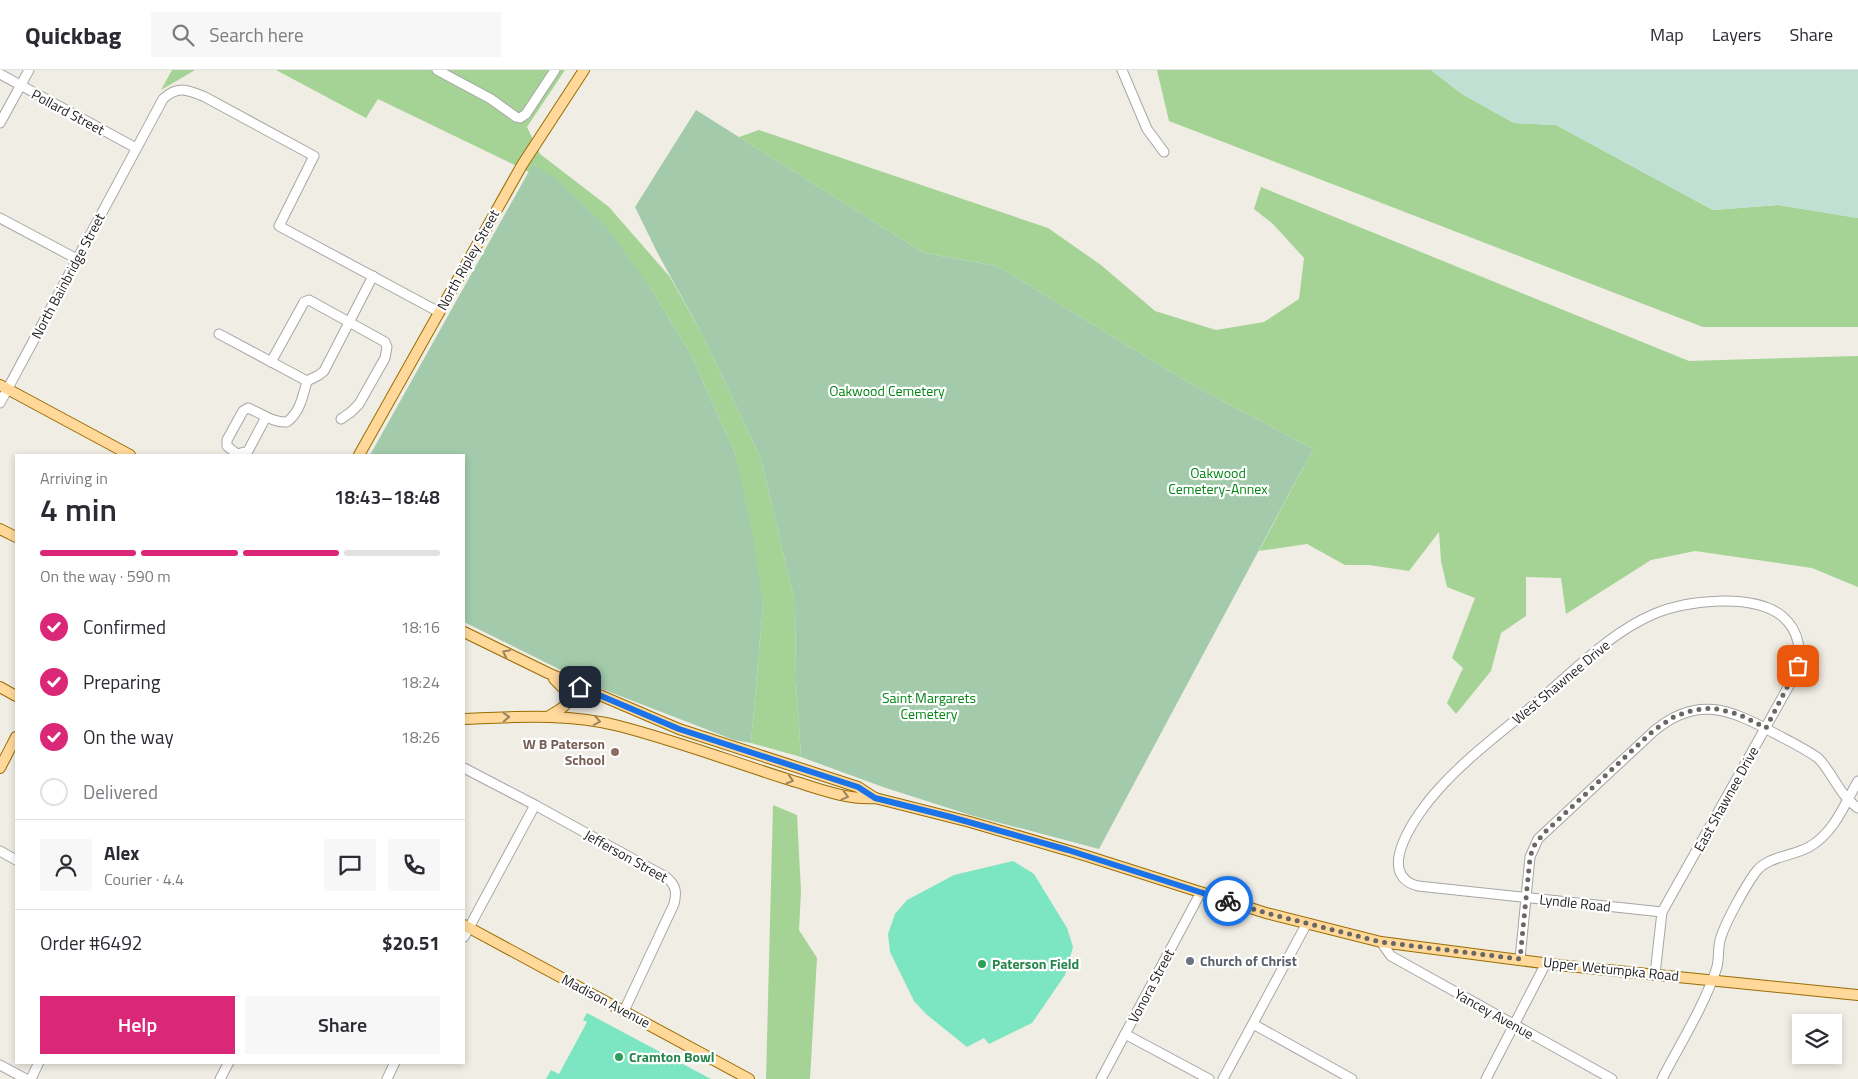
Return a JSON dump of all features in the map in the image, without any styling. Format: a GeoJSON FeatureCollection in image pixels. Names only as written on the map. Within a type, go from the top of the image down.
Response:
{"type":"FeatureCollection","features":[{"type":"Feature","properties":{"kind":"main road","name":"North Ripley Street"},"geometry":{"type":"LineString","coordinates":[[360,454],[522,165],[584,70]]}},
{"type":"Feature","properties":{"kind":"main road"},"geometry":{"type":"LineString","coordinates":[[4,387],[128,454]]}},
{"type":"Feature","properties":{"kind":"main road"},"geometry":{"type":"LineString","coordinates":[[0,529],[15,536]]}},
{"type":"Feature","properties":{"kind":"main road","name":"Upper Wetumpka Road"},"geometry":{"type":"LineString","coordinates":[[465,632],[548,673],[672,726],[858,787],[875,798]]}},
{"type":"Feature","properties":{"kind":"main road"},"geometry":{"type":"LineString","coordinates":[[548,673],[570,694],[570,700],[566,705],[549,716]]}},
{"type":"Feature","properties":{"kind":"main road"},"geometry":{"type":"LineString","coordinates":[[0,688],[15,696]]}},
{"type":"Feature","properties":{"kind":"main road","name":"Upper Wetumpka Road"},"geometry":{"type":"LineString","coordinates":[[465,718],[549,716],[576,718],[618,726],[817,788],[859,799],[875,798],[947,816],[1038,842],[1266,913],[1381,942],[1546,963],[1858,995]]}},
{"type":"Feature","properties":{"kind":"main road"},"geometry":{"type":"LineString","coordinates":[[0,768],[15,739]]}},
{"type":"Feature","properties":{"kind":"main road"},"geometry":{"type":"LineString","coordinates":[[710,754],[713,741]]}},
{"type":"Feature","properties":{"kind":"main road","name":"Madison Avenue"},"geometry":{"type":"LineString","coordinates":[[466,926],[748,1079]]}},
{"type":"Feature","properties":{"kind":"street"},"geometry":{"type":"LineString","coordinates":[[0,123],[29,70]]}},
{"type":"Feature","properties":{"kind":"street"},"geometry":{"type":"LineString","coordinates":[[437,70],[491,99],[520,118],[526,114],[555,70]]}},
{"type":"Feature","properties":{"kind":"street"},"geometry":{"type":"LineString","coordinates":[[1122,70],[1147,129],[1164,152]]}},
{"type":"Feature","properties":{"kind":"street","name":"Pollard Street"},"geometry":{"type":"LineString","coordinates":[[0,74],[136,148]]}},
{"type":"Feature","properties":{"kind":"street","name":"North Bainbridge Street"},"geometry":{"type":"LineString","coordinates":[[0,403],[4,387],[77,259],[163,99],[169,93],[178,89],[189,90],[221,105],[314,156],[278,226],[373,276]]}},
{"type":"Feature","properties":{"kind":"street"},"geometry":{"type":"LineString","coordinates":[[0,218],[77,259]]}},
{"type":"Feature","properties":{"kind":"street"},"geometry":{"type":"LineString","coordinates":[[307,381],[324,371],[373,276],[439,312]]}},
{"type":"Feature","properties":{"kind":"street"},"geometry":{"type":"LineString","coordinates":[[271,362],[304,302],[309,300],[385,342],[387,352],[359,404],[341,419]]}},
{"type":"Feature","properties":{"kind":"street"},"geometry":{"type":"LineString","coordinates":[[219,334],[307,381]]}},
{"type":"Feature","properties":{"kind":"street"},"geometry":{"type":"LineString","coordinates":[[266,417],[248,451],[237,454],[231,451],[227,446],[227,440],[243,411],[248,408],[266,417],[287,422],[302,402],[307,381]]}},
{"type":"Feature","properties":{"kind":"street","name":"West Shawnee Drive"},"geometry":{"type":"LineString","coordinates":[[1402,877],[1397,862],[1401,848],[1435,792],[1465,762],[1621,632],[1663,611],[1699,602],[1719,601],[1740,602],[1770,608],[1783,617],[1792,627]]}},
{"type":"Feature","properties":{"kind":"street","name":"East Shawnee Drive"},"geometry":{"type":"LineString","coordinates":[[1655,974],[1662,912],[1766,728],[1798,666],[1799,646],[1792,627]]}},
{"type":"Feature","properties":{"kind":"street"},"geometry":{"type":"LineString","coordinates":[[1520,959],[1530,858],[1538,839],[1662,724],[1686,712],[1712,708],[1738,714],[1766,728],[1818,758],[1838,788],[1858,808]]}},
{"type":"Feature","properties":{"kind":"street"},"geometry":{"type":"LineString","coordinates":[[465,769],[535,805],[488,896],[466,926]]}},
{"type":"Feature","properties":{"kind":"street"},"geometry":{"type":"LineString","coordinates":[[1662,1079],[1717,968],[1719,942],[1724,929],[1755,873],[1767,862],[1799,852],[1817,841],[1832,827],[1858,781]]}},
{"type":"Feature","properties":{"kind":"street","name":"Jefferson Street"},"geometry":{"type":"LineString","coordinates":[[535,805],[666,877],[675,886],[674,904],[624,1011]]}},
{"type":"Feature","properties":{"kind":"street"},"geometry":{"type":"LineString","coordinates":[[0,851],[15,859]]}},
{"type":"Feature","properties":{"kind":"street","name":"Lyndle Road"},"geometry":{"type":"LineString","coordinates":[[1402,877],[1406,882],[1418,886],[1662,912]]}},
{"type":"Feature","properties":{"kind":"street","name":"Vonora Street"},"geometry":{"type":"LineString","coordinates":[[1101,1079],[1201,892]]}},
{"type":"Feature","properties":{"kind":"street"},"geometry":{"type":"LineString","coordinates":[[1222,1079],[1307,923]]}},
{"type":"Feature","properties":{"kind":"street","name":"Yancey Avenue"},"geometry":{"type":"LineString","coordinates":[[1381,942],[1391,956],[1612,1079]]}},
{"type":"Feature","properties":{"kind":"street"},"geometry":{"type":"LineString","coordinates":[[1486,1079],[1546,963]]}},
{"type":"Feature","properties":{"kind":"street"},"geometry":{"type":"LineString","coordinates":[[1253,1024],[1352,1079]]}},
{"type":"Feature","properties":{"kind":"street"},"geometry":{"type":"LineString","coordinates":[[1125,1034],[1209,1079]]}},
{"type":"Feature","properties":{"kind":"street"},"geometry":{"type":"LineString","coordinates":[[31,1079],[38,1064]]}},
{"type":"Feature","properties":{"kind":"street"},"geometry":{"type":"LineString","coordinates":[[220,1079],[228,1064]]}},
{"type":"Feature","properties":{"kind":"street"},"geometry":{"type":"LineString","coordinates":[[386,1079],[394,1064]]}},
{"type":"Feature","properties":{"kind":"street"},"geometry":{"type":"LineString","coordinates":[[0,1066],[26,1079]]}},
{"type":"Feature","properties":{"kind":"green space"},"geometry":{"type":"Polygon","coordinates":[[[172,70],[195,70],[161,90],[172,70]]]}},
{"type":"Feature","properties":{"kind":"green space"},"geometry":{"type":"Polygon","coordinates":[[[276,70],[565,70],[527,127],[540,154],[609,207],[670,277],[702,334],[761,459],[795,602],[796,681],[801,757],[751,743],[763,605],[735,453],[690,353],[651,289],[534,164],[529,172],[378,99],[366,118],[276,70]]]}},
{"type":"Feature","properties":{"kind":"green space"},"geometry":{"type":"Polygon","coordinates":[[[1157,70],[1431,70],[1462,94],[1514,123],[1556,125],[1713,210],[1778,205],[1858,218],[1858,327],[1703,327],[1169,121],[1157,70]]]}},
{"type":"Feature","properties":{"kind":"green space"},"geometry":{"type":"Polygon","coordinates":[[[1431,70],[1858,70],[1858,218],[1778,205],[1713,210],[1556,125],[1514,123],[1462,94],[1431,70]]]}},
{"type":"Feature","properties":{"kind":"green space"},"geometry":{"type":"Polygon","coordinates":[[[696,110],[924,253],[997,266],[1189,383],[1313,449],[1099,849],[970,815],[883,787],[801,757],[796,681],[795,602],[761,459],[702,334],[657,252],[635,207],[696,110]]]}},
{"type":"Feature","properties":{"kind":"green space"},"geometry":{"type":"Polygon","coordinates":[[[759,130],[1048,228],[1101,265],[1155,311],[1216,330],[1264,322],[1299,299],[1304,258],[1273,224],[1254,209],[1261,187],[1689,361],[1858,356],[1858,587],[1812,568],[1695,551],[1651,560],[1566,614],[1561,578],[1526,577],[1526,616],[1501,633],[1491,671],[1456,714],[1447,703],[1463,668],[1452,658],[1475,598],[1447,587],[1441,561],[1439,532],[1409,571],[1369,565],[1345,565],[1307,544],[1259,551],[1313,449],[1189,383],[997,266],[924,253],[739,137],[759,130]]]}},
{"type":"Feature","properties":{"kind":"green space"},"geometry":{"type":"Polygon","coordinates":[[[533,164],[557,180],[606,226],[651,289],[690,353],[735,453],[753,537],[763,605],[751,743],[734,740],[589,684],[465,622],[465,454],[371,454],[533,164]]]}},
{"type":"Feature","properties":{"kind":"green space"},"geometry":{"type":"Polygon","coordinates":[[[773,805],[797,815],[801,891],[799,930],[817,958],[810,1079],[766,1079],[773,805]]]}},
{"type":"Feature","properties":{"kind":"green space","name":"Paterson Field"},"geometry":{"type":"Polygon","coordinates":[[[1013,861],[1034,874],[1067,928],[1073,947],[1065,975],[1032,1023],[989,1044],[984,1038],[967,1047],[926,1014],[914,1001],[890,952],[888,934],[895,914],[907,900],[954,875],[1013,861]]]}},
{"type":"Feature","properties":{"kind":"green space","name":"Cramton Bowl"},"geometry":{"type":"Polygon","coordinates":[[[587,1013],[711,1079],[546,1079],[551,1070],[559,1074],[587,1022],[583,1020],[587,1013]]]}},
{"type":"Feature","properties":{"kind":"way so far"},"geometry":{"type":"LineString","coordinates":[[1228,901],[1266,913],[1381,942],[1520,959],[1530,858],[1533,847],[1538,839],[1654,730],[1675,716],[1694,710],[1712,708],[1738,714],[1766,728],[1798,666]]}},
{"type":"Feature","properties":{"kind":"place","name":"W B Paterson School"},"geometry":{"type":"Point","coordinates":[615,752]}},
{"type":"Feature","properties":{"kind":"place","name":"Church of Christ"},"geometry":{"type":"Point","coordinates":[1190,961]}},
{"type":"Feature","properties":{"kind":"place","name":"Paterson Field"},"geometry":{"type":"Point","coordinates":[982,964]}},
{"type":"Feature","properties":{"kind":"place","name":"Cramton Bowl"},"geometry":{"type":"Point","coordinates":[619,1057]}},
{"type":"Feature","properties":{"kind":"route"},"geometry":{"type":"LineString","coordinates":[[580,687],[679,729],[858,787],[875,798],[1068,850],[1228,901]]}},
{"type":"Feature","properties":{"kind":"park label","name":"Oakwood Cemetery"},"geometry":{"type":"Point","coordinates":[887,391]}},
{"type":"Feature","properties":{"kind":"park label","name":"Oakwood Cemetery-Annex"},"geometry":{"type":"Point","coordinates":[1218,482]}},
{"type":"Feature","properties":{"kind":"park label","name":"Saint Margarets Cemetery"},"geometry":{"type":"Point","coordinates":[929,706]}}]}
